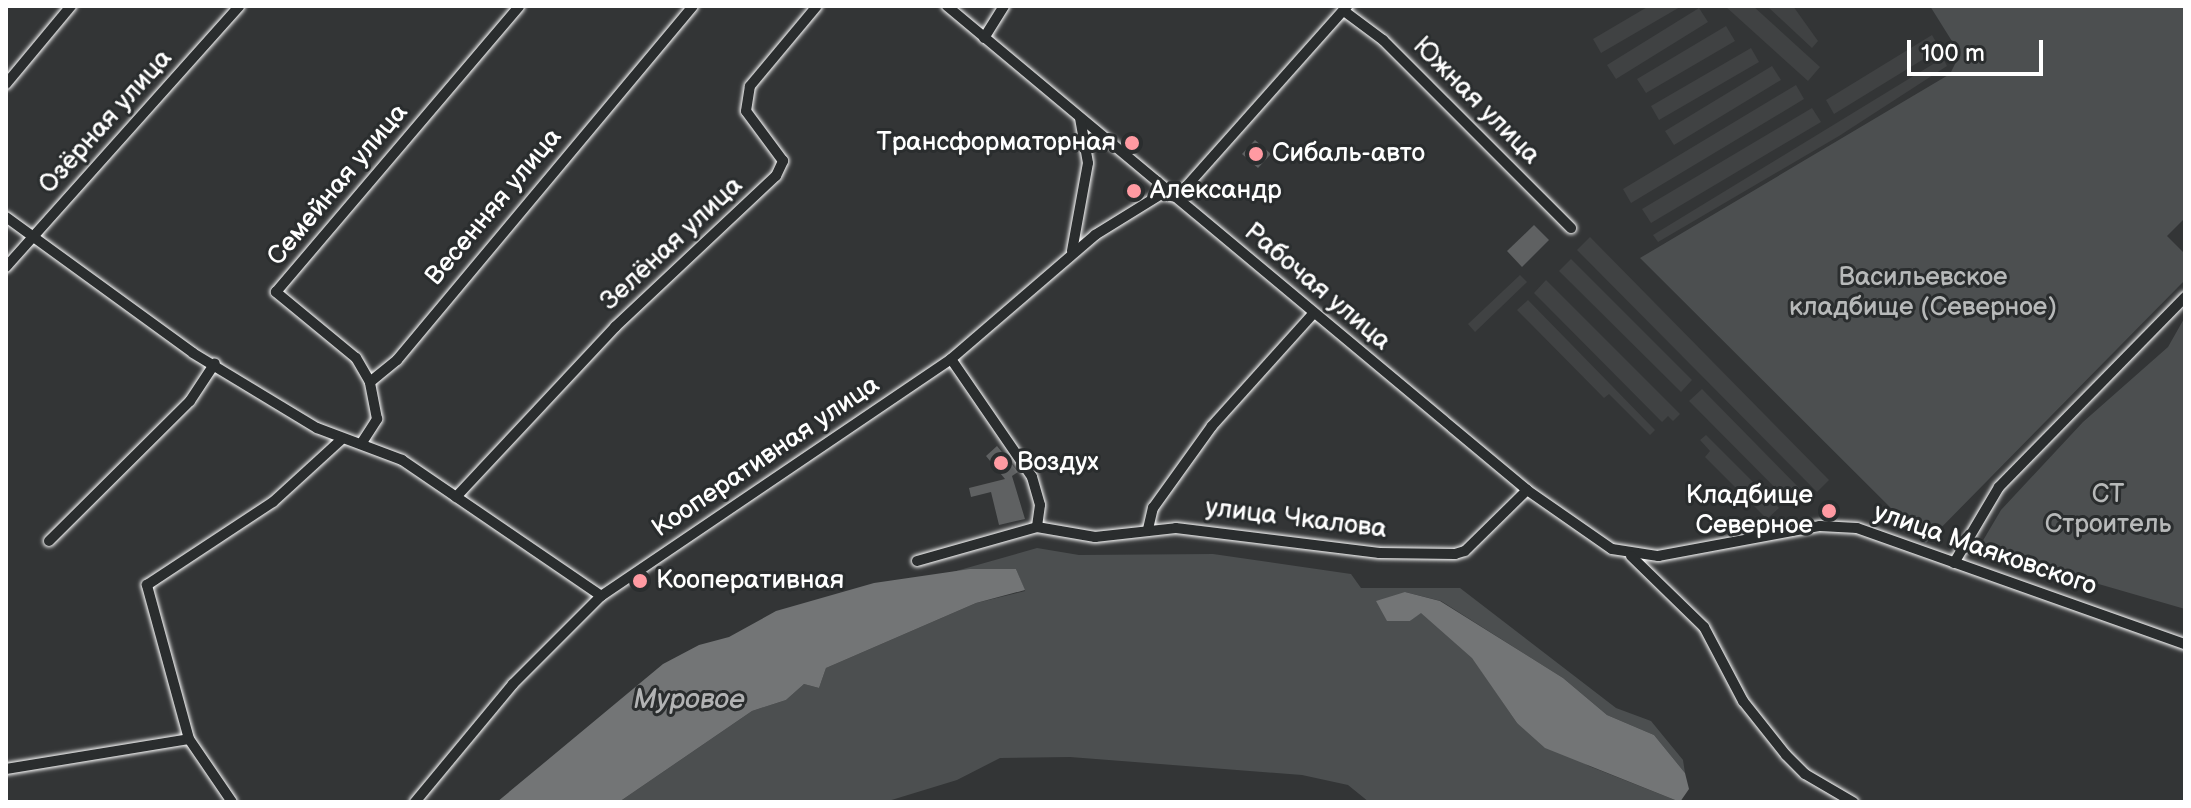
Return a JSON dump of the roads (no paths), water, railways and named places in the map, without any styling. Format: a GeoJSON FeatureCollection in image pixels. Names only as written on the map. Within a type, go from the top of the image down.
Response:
{"type":"FeatureCollection","features":[{"type":"Feature","properties":{"kind":"street"},"geometry":{"type":"LineString","coordinates":[[6,84],[71,6]]}},
{"type":"Feature","properties":{"kind":"street","name":"Озёрная улица"},"geometry":{"type":"LineString","coordinates":[[6,267],[239,6]]}},
{"type":"Feature","properties":{"kind":"street","name":"Семейная улица"},"geometry":{"type":"LineString","coordinates":[[370,382],[356,358],[276,292],[519,6]]}},
{"type":"Feature","properties":{"kind":"street","name":"Весенняя улица"},"geometry":{"type":"LineString","coordinates":[[370,382],[397,360],[693,6]]}},
{"type":"Feature","properties":{"kind":"street","name":"Зелёная улица"},"geometry":{"type":"LineString","coordinates":[[456,497],[615,327],[776,176],[783,161],[746,111],[750,86],[817,6]]}},
{"type":"Feature","properties":{"kind":"street","name":"Рабочая улица"},"geometry":{"type":"LineString","coordinates":[[947,6],[1527,490],[1631,556],[1704,627],[1743,701],[1786,755],[1805,774],[1853,802]]}},
{"type":"Feature","properties":{"kind":"street"},"geometry":{"type":"LineString","coordinates":[[984,38],[1004,6]]}},
{"type":"Feature","properties":{"kind":"street"},"geometry":{"type":"LineString","coordinates":[[1177,197],[1346,8]]}},
{"type":"Feature","properties":{"kind":"street","name":"Южная улица"},"geometry":{"type":"LineString","coordinates":[[1346,8],[1383,40],[1571,228]]}},
{"type":"Feature","properties":{"kind":"street"},"geometry":{"type":"LineString","coordinates":[[1071,255],[1088,163],[1079,116]]}},
{"type":"Feature","properties":{"kind":"street","name":"Кооперативная улица"},"geometry":{"type":"LineString","coordinates":[[415,802],[513,684],[601,596],[951,359],[1071,255],[1161,194],[1177,197]]}},
{"type":"Feature","properties":{"kind":"street"},"geometry":{"type":"LineString","coordinates":[[6,217],[31,238],[215,363],[342,439],[402,460],[601,596]]}},
{"type":"Feature","properties":{"kind":"street"},"geometry":{"type":"LineString","coordinates":[[1954,563],[1999,487],[2185,297]]}},
{"type":"Feature","properties":{"kind":"street"},"geometry":{"type":"LineString","coordinates":[[1148,529],[1153,508],[1212,426],[1313,314]]}},
{"type":"Feature","properties":{"kind":"street"},"geometry":{"type":"LineString","coordinates":[[951,359],[1032,477],[1040,505],[1037,527]]}},
{"type":"Feature","properties":{"kind":"street"},"geometry":{"type":"LineString","coordinates":[[49,541],[190,401],[215,363]]}},
{"type":"Feature","properties":{"kind":"street"},"geometry":{"type":"LineString","coordinates":[[361,444],[377,419],[370,382]]}},
{"type":"Feature","properties":{"kind":"street"},"geometry":{"type":"LineString","coordinates":[[232,802],[189,739],[147,585],[273,502],[342,439]]}},
{"type":"Feature","properties":{"kind":"street","name":"улица Чкалова"},"geometry":{"type":"LineString","coordinates":[[917,561],[1037,527],[1095,537],[1148,529],[1379,553],[1455,554],[1465,551],[1527,490]]}},
{"type":"Feature","properties":{"kind":"street","name":"улица Маяковского"},"geometry":{"type":"LineString","coordinates":[[1631,556],[1820,526],[1857,528],[2185,644]]}},
{"type":"Feature","properties":{"kind":"street"},"geometry":{"type":"LineString","coordinates":[[6,769],[189,739]]}},
{"type":"Feature","properties":{"kind":"water","name":"Муровое"},"geometry":{"type":"Polygon","coordinates":[[[970,569],[1016,569],[1025,590],[976,603],[826,668],[819,688],[804,684],[786,700],[752,711],[619,802],[497,802],[663,664],[699,645],[729,637],[776,611],[874,583],[970,569]]]}},
{"type":"Feature","properties":{"kind":"water"},"geometry":{"type":"Polygon","coordinates":[[[1405,592],[1440,601],[1563,678],[1607,715],[1654,735],[1685,773],[1689,789],[1680,802],[1545,748],[1517,723],[1472,658],[1421,613],[1410,621],[1387,621],[1376,601],[1405,592]]]}},
{"type":"Feature","properties":{"kind":"place","name":"Трансформаторная"},"geometry":{"type":"Point","coordinates":[1132,143]}},
{"type":"Feature","properties":{"kind":"place","name":"Сибаль-авто"},"geometry":{"type":"Point","coordinates":[1256,154]}},
{"type":"Feature","properties":{"kind":"place","name":"Александр"},"geometry":{"type":"Point","coordinates":[1134,191]}},
{"type":"Feature","properties":{"kind":"place","name":"Воздух"},"geometry":{"type":"Point","coordinates":[1001,463]}},
{"type":"Feature","properties":{"kind":"place","name":"Кладбище Северное"},"geometry":{"type":"Point","coordinates":[1829,511]}},
{"type":"Feature","properties":{"kind":"place","name":"Кооперативная"},"geometry":{"type":"Point","coordinates":[640,581]}},
{"type":"Feature","properties":{"kind":"park label","name":"Васильевское кладбище (Северное)"},"geometry":{"type":"Point","coordinates":[1923,293]}},
{"type":"Feature","properties":{"kind":"park label","name":"СТ Строитель"},"geometry":{"type":"Point","coordinates":[2108,510]}}]}
